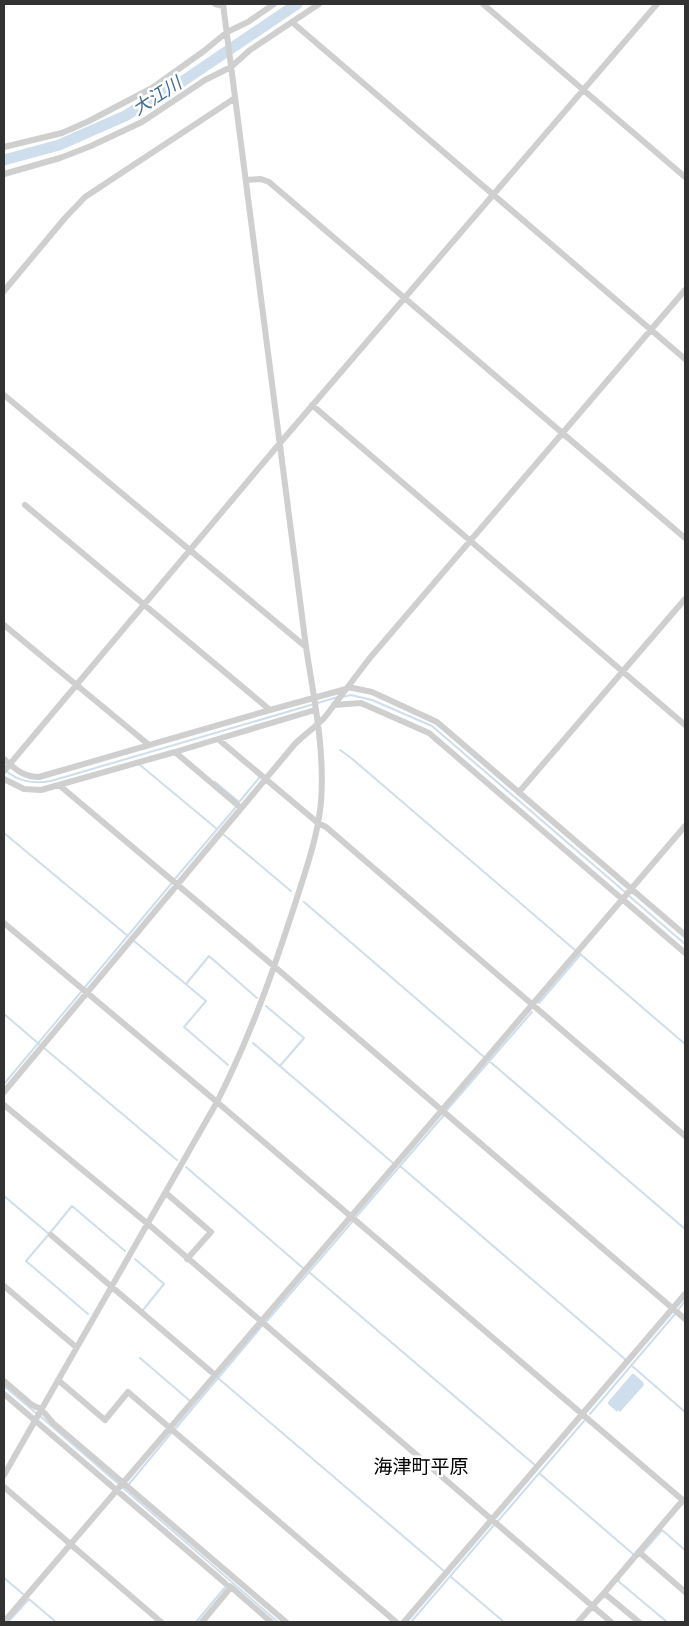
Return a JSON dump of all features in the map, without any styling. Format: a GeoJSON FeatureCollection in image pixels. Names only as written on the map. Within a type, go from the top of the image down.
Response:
{"type":"FeatureCollection","features":[{"type":"Feature","properties":{"kind":"street"},"geometry":{"type":"LineString","coordinates":[[4,1475],[218,1102],[245,1045],[275,967],[318,822],[322,777],[318,725],[306,648],[227,32],[223,5],[215,4]]}},
{"type":"Feature","properties":{"kind":"street"},"geometry":{"type":"LineString","coordinates":[[4,147],[62,133],[89,122],[123,104],[152,88],[227,32],[248,22],[274,4]]}},
{"type":"Feature","properties":{"kind":"street"},"geometry":{"type":"LineString","coordinates":[[4,174],[60,158],[142,122],[205,80],[231,67],[250,50],[319,4]]}},
{"type":"Feature","properties":{"kind":"street"},"geometry":{"type":"LineString","coordinates":[[483,4],[685,177]]}},
{"type":"Feature","properties":{"kind":"street"},"geometry":{"type":"LineString","coordinates":[[7,768],[312,405],[657,4]]}},
{"type":"Feature","properties":{"kind":"street"},"geometry":{"type":"LineString","coordinates":[[292,22],[685,359]]}},
{"type":"Feature","properties":{"kind":"street"},"geometry":{"type":"LineString","coordinates":[[4,291],[85,197],[235,98]]}},
{"type":"Feature","properties":{"kind":"street"},"geometry":{"type":"LineString","coordinates":[[247,180],[260,179],[270,182],[685,538]]}},
{"type":"Feature","properties":{"kind":"street"},"geometry":{"type":"LineString","coordinates":[[4,1092],[265,779],[303,736],[318,725],[369,659],[685,290]]}},
{"type":"Feature","properties":{"kind":"street"},"geometry":{"type":"LineString","coordinates":[[4,395],[306,648]]}},
{"type":"Feature","properties":{"kind":"street"},"geometry":{"type":"LineString","coordinates":[[312,405],[685,725]]}},
{"type":"Feature","properties":{"kind":"street"},"geometry":{"type":"LineString","coordinates":[[25,506],[270,710]]}},
{"type":"Feature","properties":{"kind":"street"},"geometry":{"type":"LineString","coordinates":[[519,792],[685,599]]}},
{"type":"Feature","properties":{"kind":"street"},"geometry":{"type":"LineString","coordinates":[[4,625],[149,745]]}},
{"type":"Feature","properties":{"kind":"street"},"geometry":{"type":"LineString","coordinates":[[4,779],[16,787],[33,791],[59,785],[218,739],[314,704],[346,689],[372,692],[428,717],[445,729],[630,890],[685,935]]}},
{"type":"Feature","properties":{"kind":"street"},"geometry":{"type":"LineString","coordinates":[[336,702],[361,704],[429,733],[685,952]]}},
{"type":"Feature","properties":{"kind":"street"},"geometry":{"type":"LineString","coordinates":[[4,759],[7,768],[30,777],[39,777],[270,710],[314,704]]}},
{"type":"Feature","properties":{"kind":"street"},"geometry":{"type":"LineString","coordinates":[[218,739],[326,828],[685,1136]]}},
{"type":"Feature","properties":{"kind":"street"},"geometry":{"type":"LineString","coordinates":[[175,752],[241,808]]}},
{"type":"Feature","properties":{"kind":"street"},"geometry":{"type":"LineString","coordinates":[[59,785],[275,967],[685,1319]]}},
{"type":"Feature","properties":{"kind":"street"},"geometry":{"type":"LineString","coordinates":[[5,1622],[685,826]]}},
{"type":"Feature","properties":{"kind":"street"},"geometry":{"type":"LineString","coordinates":[[4,923],[218,1102],[684,1501],[581,1621]]}},
{"type":"Feature","properties":{"kind":"street"},"geometry":{"type":"LineString","coordinates":[[4,1105],[148,1224],[611,1622]]}},
{"type":"Feature","properties":{"kind":"street"},"geometry":{"type":"LineString","coordinates":[[166,1193],[211,1232],[188,1259]]}},
{"type":"Feature","properties":{"kind":"street"},"geometry":{"type":"LineString","coordinates":[[51,1235],[215,1375]]}},
{"type":"Feature","properties":{"kind":"street"},"geometry":{"type":"LineString","coordinates":[[4,1286],[76,1347]]}},
{"type":"Feature","properties":{"kind":"street"},"geometry":{"type":"LineString","coordinates":[[404,1622],[685,1294]]}},
{"type":"Feature","properties":{"kind":"street"},"geometry":{"type":"LineString","coordinates":[[58,1380],[105,1420],[128,1392],[396,1622]]}},
{"type":"Feature","properties":{"kind":"street"},"geometry":{"type":"LineString","coordinates":[[4,1381],[40,1410],[228,1585],[271,1622]]}},
{"type":"Feature","properties":{"kind":"street"},"geometry":{"type":"LineString","coordinates":[[4,1394],[123,1486],[286,1622]]}},
{"type":"Feature","properties":{"kind":"street"},"geometry":{"type":"LineString","coordinates":[[4,1487],[162,1622]]}},
{"type":"Feature","properties":{"kind":"street"},"geometry":{"type":"LineString","coordinates":[[639,1552],[685,1592]]}},
{"type":"Feature","properties":{"kind":"street"},"geometry":{"type":"LineString","coordinates":[[202,1622],[228,1585]]}},
{"type":"Feature","properties":{"kind":"street"},"geometry":{"type":"LineString","coordinates":[[604,1592],[639,1622]]}},
{"type":"Feature","properties":{"kind":"water"},"geometry":{"type":"Polygon","coordinates":[[[632,1374],[643,1382],[644,1385],[620,1412],[618,1410],[617,1412],[608,1402],[632,1374]]]}},
{"type":"Feature","properties":{"kind":"waterway","name":"大江川"},"geometry":{"type":"LineString","coordinates":[[4,160],[59,145],[125,116],[183,81],[297,4]]}},
{"type":"Feature","properties":{"kind":"waterway"},"geometry":{"type":"LineString","coordinates":[[342,697],[351,695],[372,700],[432,726],[625,892]]}},
{"type":"Feature","properties":{"kind":"waterway"},"geometry":{"type":"LineString","coordinates":[[5,770],[21,780],[51,781],[338,697]]}},
{"type":"Feature","properties":{"kind":"waterway"},"geometry":{"type":"LineString","coordinates":[[340,750],[575,950]]}},
{"type":"Feature","properties":{"kind":"waterway"},"geometry":{"type":"LineString","coordinates":[[140,765],[217,829]]}},
{"type":"Feature","properties":{"kind":"waterway"},"geometry":{"type":"LineString","coordinates":[[240,801],[259,778]]}},
{"type":"Feature","properties":{"kind":"waterway"},"geometry":{"type":"LineString","coordinates":[[215,782],[239,802]]}},
{"type":"Feature","properties":{"kind":"waterway"},"geometry":{"type":"LineString","coordinates":[[174,880],[236,807]]}},
{"type":"Feature","properties":{"kind":"waterway"},"geometry":{"type":"LineString","coordinates":[[4,833],[128,936]]}},
{"type":"Feature","properties":{"kind":"waterway"},"geometry":{"type":"LineString","coordinates":[[223,834],[291,891]]}},
{"type":"Feature","properties":{"kind":"waterway"},"geometry":{"type":"LineString","coordinates":[[85,987],[171,884]]}},
{"type":"Feature","properties":{"kind":"waterway"},"geometry":{"type":"LineString","coordinates":[[628,895],[685,944]]}},
{"type":"Feature","properties":{"kind":"waterway"},"geometry":{"type":"LineString","coordinates":[[304,902],[484,1057]]}},
{"type":"Feature","properties":{"kind":"waterway"},"geometry":{"type":"LineString","coordinates":[[134,941],[206,1001],[184,1027],[228,1065]]}},
{"type":"Feature","properties":{"kind":"waterway"},"geometry":{"type":"LineString","coordinates":[[579,953],[685,1044]]}},
{"type":"Feature","properties":{"kind":"waterway"},"geometry":{"type":"LineString","coordinates":[[539,1003],[581,954]]}},
{"type":"Feature","properties":{"kind":"waterway"},"geometry":{"type":"LineString","coordinates":[[186,984],[209,956],[257,998]]}},
{"type":"Feature","properties":{"kind":"waterway"},"geometry":{"type":"LineString","coordinates":[[4,1084],[81,992]]}},
{"type":"Feature","properties":{"kind":"waterway"},"geometry":{"type":"LineString","coordinates":[[266,1006],[304,1038],[280,1066]]}},
{"type":"Feature","properties":{"kind":"waterway"},"geometry":{"type":"LineString","coordinates":[[446,1111],[532,1012]]}},
{"type":"Feature","properties":{"kind":"waterway"},"geometry":{"type":"LineString","coordinates":[[4,1014],[39,1044]]}},
{"type":"Feature","properties":{"kind":"waterway"},"geometry":{"type":"LineString","coordinates":[[253,1043],[393,1163]]}},
{"type":"Feature","properties":{"kind":"waterway"},"geometry":{"type":"LineString","coordinates":[[44,1048],[177,1160]]}},
{"type":"Feature","properties":{"kind":"waterway"},"geometry":{"type":"LineString","coordinates":[[488,1060],[685,1229]]}},
{"type":"Feature","properties":{"kind":"waterway"},"geometry":{"type":"LineString","coordinates":[[356,1217],[444,1115]]}},
{"type":"Feature","properties":{"kind":"waterway"},"geometry":{"type":"LineString","coordinates":[[400,1166],[626,1360]]}},
{"type":"Feature","properties":{"kind":"waterway"},"geometry":{"type":"LineString","coordinates":[[186,1167],[303,1268]]}},
{"type":"Feature","properties":{"kind":"waterway"},"geometry":{"type":"LineString","coordinates":[[4,1196],[49,1234],[26,1261],[88,1314]]}},
{"type":"Feature","properties":{"kind":"waterway"},"geometry":{"type":"LineString","coordinates":[[49,1234],[72,1206],[125,1251]]}},
{"type":"Feature","properties":{"kind":"waterway"},"geometry":{"type":"LineString","coordinates":[[266,1322],[353,1221]]}},
{"type":"Feature","properties":{"kind":"waterway"},"geometry":{"type":"LineString","coordinates":[[135,1259],[164,1284],[143,1310]]}},
{"type":"Feature","properties":{"kind":"waterway"},"geometry":{"type":"LineString","coordinates":[[309,1272],[535,1465]]}},
{"type":"Feature","properties":{"kind":"waterway"},"geometry":{"type":"LineString","coordinates":[[678,1310],[685,1301]]}},
{"type":"Feature","properties":{"kind":"waterway"},"geometry":{"type":"LineString","coordinates":[[590,1414],[675,1314]]}},
{"type":"Feature","properties":{"kind":"waterway"},"geometry":{"type":"LineString","coordinates":[[175,1429],[262,1326]]}},
{"type":"Feature","properties":{"kind":"waterway"},"geometry":{"type":"LineString","coordinates":[[140,1358],[189,1400]]}},
{"type":"Feature","properties":{"kind":"waterway"},"geometry":{"type":"LineString","coordinates":[[631,1365],[685,1412]]}},
{"type":"Feature","properties":{"kind":"waterway"},"geometry":{"type":"LineString","coordinates":[[218,1378],[444,1571]]}},
{"type":"Feature","properties":{"kind":"waterway"},"geometry":{"type":"LineString","coordinates":[[4,1386],[36,1413]]}},
{"type":"Feature","properties":{"kind":"waterway"},"geometry":{"type":"LineString","coordinates":[[40,1416],[278,1622]]}},
{"type":"Feature","properties":{"kind":"waterway"},"geometry":{"type":"LineString","coordinates":[[498,1521],[584,1421]]}},
{"type":"Feature","properties":{"kind":"waterway"},"geometry":{"type":"LineString","coordinates":[[129,1484],[172,1432]]}},
{"type":"Feature","properties":{"kind":"waterway"},"geometry":{"type":"LineString","coordinates":[[539,1473],[633,1554]]}},
{"type":"Feature","properties":{"kind":"waterway"},"geometry":{"type":"LineString","coordinates":[[411,1622],[494,1525]]}},
{"type":"Feature","properties":{"kind":"waterway"},"geometry":{"type":"LineString","coordinates":[[643,1552],[662,1530],[685,1550]]}},
{"type":"Feature","properties":{"kind":"waterway"},"geometry":{"type":"LineString","coordinates":[[451,1577],[504,1622]]}},
{"type":"Feature","properties":{"kind":"waterway"},"geometry":{"type":"LineString","coordinates":[[4,1578],[23,1594]]}},
{"type":"Feature","properties":{"kind":"waterway"},"geometry":{"type":"LineString","coordinates":[[619,1580],[667,1622]]}},
{"type":"Feature","properties":{"kind":"waterway"},"geometry":{"type":"LineString","coordinates":[[196,1622],[227,1585]]}},
{"type":"Feature","properties":{"kind":"waterway"},"geometry":{"type":"LineString","coordinates":[[9,1621],[29,1599],[56,1622]]}},
{"type":"Feature","properties":{"kind":"district","name":"海津町平原"},"geometry":{"type":"Point","coordinates":[421,1466]}}]}
